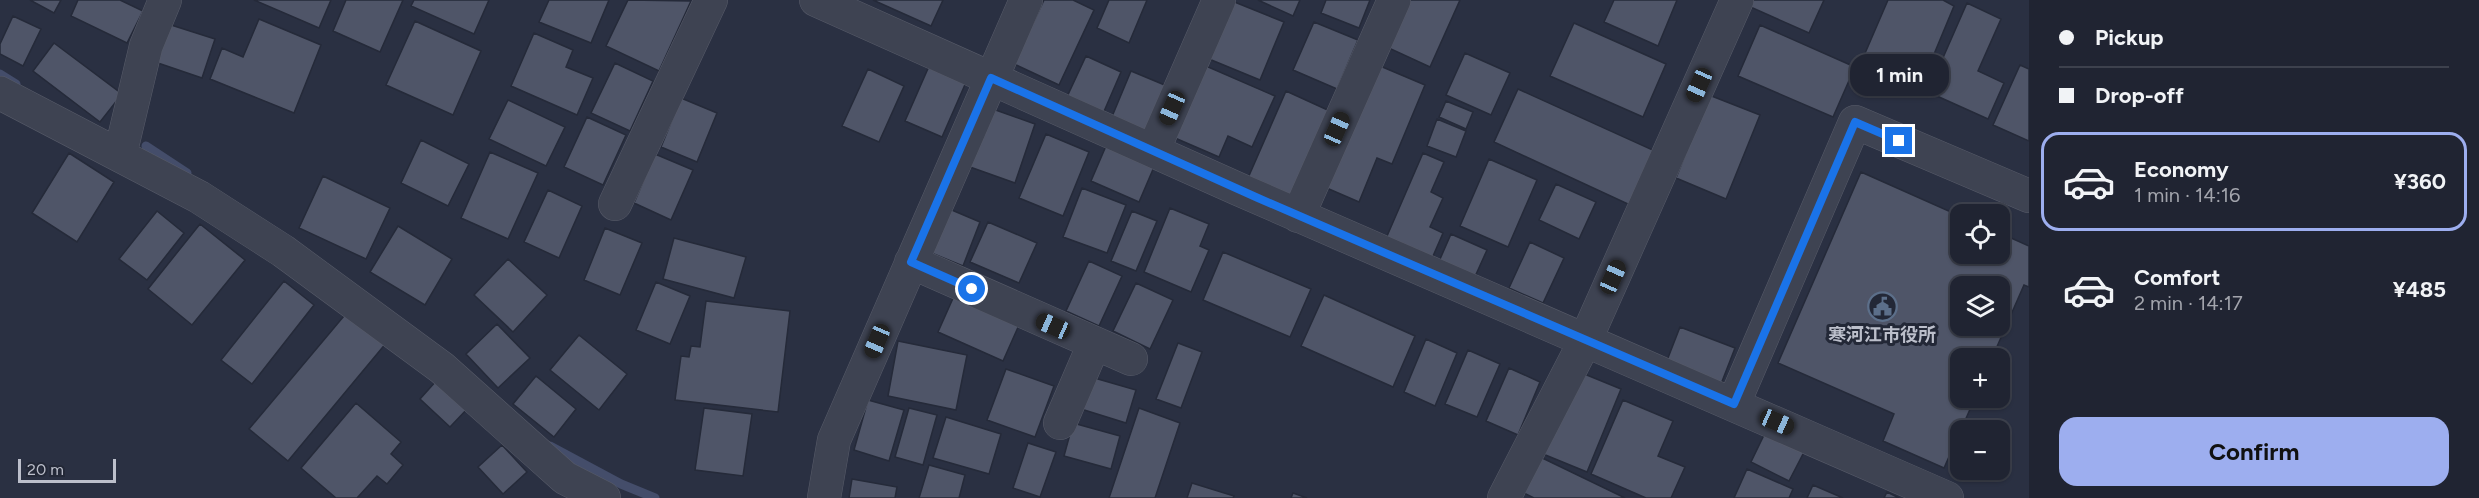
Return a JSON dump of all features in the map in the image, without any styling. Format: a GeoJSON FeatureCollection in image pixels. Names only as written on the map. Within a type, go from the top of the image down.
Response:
{"type":"FeatureCollection","features":[{"type":"Feature","properties":{"kind":"lane"},"geometry":{"type":"LineString","coordinates":[[120,155],[146,46],[165,0]]}},
{"type":"Feature","properties":{"kind":"lane"},"geometry":{"type":"LineString","coordinates":[[615,204],[711,0]]}},
{"type":"Feature","properties":{"kind":"lane"},"geometry":{"type":"LineString","coordinates":[[816,0],[1298,216],[1947,498]]}},
{"type":"Feature","properties":{"kind":"lane"},"geometry":{"type":"LineString","coordinates":[[824,498],[834,440],[1026,0]]}},
{"type":"Feature","properties":{"kind":"lane"},"geometry":{"type":"LineString","coordinates":[[1153,151],[1219,0]]}},
{"type":"Feature","properties":{"kind":"lane"},"geometry":{"type":"LineString","coordinates":[[1298,216],[1394,0]]}},
{"type":"Feature","properties":{"kind":"lane"},"geometry":{"type":"LineString","coordinates":[[1504,498],[1585,341],[1737,0]]}},
{"type":"Feature","properties":{"kind":"lane"},"geometry":{"type":"LineString","coordinates":[[0,93],[199,196],[283,251],[442,368],[565,478],[604,498]]}},
{"type":"Feature","properties":{"kind":"lane"},"geometry":{"type":"LineString","coordinates":[[1734,404],[1855,122],[2029,196]]}},
{"type":"Feature","properties":{"kind":"lane"},"geometry":{"type":"LineString","coordinates":[[911,262],[1131,359]]}},
{"type":"Feature","properties":{"kind":"lane"},"geometry":{"type":"LineString","coordinates":[[1059,423],[1094,344]]}},
{"type":"Feature","properties":{"kind":"building"},"geometry":{"type":"Polygon","coordinates":[[[30,0],[61,0],[54,13],[30,0]]]}},
{"type":"Feature","properties":{"kind":"building"},"geometry":{"type":"Polygon","coordinates":[[[78,0],[120,0],[143,11],[127,43],[71,16],[78,0]]]}},
{"type":"Feature","properties":{"kind":"building"},"geometry":{"type":"Polygon","coordinates":[[[254,0],[331,0],[319,28],[254,0]]]}},
{"type":"Feature","properties":{"kind":"building"},"geometry":{"type":"Polygon","coordinates":[[[346,0],[403,0],[380,52],[333,31],[346,0]]]}},
{"type":"Feature","properties":{"kind":"building"},"geometry":{"type":"Polygon","coordinates":[[[414,0],[489,0],[474,34],[411,6],[414,0]]]}},
{"type":"Feature","properties":{"kind":"building"},"geometry":{"type":"Polygon","coordinates":[[[549,0],[609,0],[591,43],[539,22],[549,0]]]}},
{"type":"Feature","properties":{"kind":"building"},"geometry":{"type":"Polygon","coordinates":[[[628,0],[691,1],[659,71],[606,46],[628,0]]]}},
{"type":"Feature","properties":{"kind":"building"},"geometry":{"type":"Polygon","coordinates":[[[873,0],[943,0],[931,26],[873,0]]]}},
{"type":"Feature","properties":{"kind":"building"},"geometry":{"type":"Polygon","coordinates":[[[1044,0],[1073,0],[1094,10],[1059,85],[1014,64],[1044,0]]]}},
{"type":"Feature","properties":{"kind":"building"},"geometry":{"type":"Polygon","coordinates":[[[1109,0],[1147,0],[1129,43],[1097,28],[1109,0]]]}},
{"type":"Feature","properties":{"kind":"building"},"geometry":{"type":"Polygon","coordinates":[[[1258,0],[1300,0],[1293,16],[1258,0]]]}},
{"type":"Feature","properties":{"kind":"building"},"geometry":{"type":"Polygon","coordinates":[[[1326,0],[1370,0],[1359,28],[1321,13],[1326,0]]]}},
{"type":"Feature","properties":{"kind":"building"},"geometry":{"type":"Polygon","coordinates":[[[1400,0],[1460,0],[1430,67],[1380,44],[1400,0]]]}},
{"type":"Feature","properties":{"kind":"building"},"geometry":{"type":"Polygon","coordinates":[[[1614,0],[1677,0],[1658,46],[1604,22],[1614,0]]]}},
{"type":"Feature","properties":{"kind":"building"},"geometry":{"type":"Polygon","coordinates":[[[1749,0],[1824,0],[1809,33],[1746,5],[1749,0]]]}},
{"type":"Feature","properties":{"kind":"building"},"geometry":{"type":"Polygon","coordinates":[[[1888,0],[1943,0],[1954,6],[1922,83],[1863,58],[1888,0]]]}},
{"type":"Feature","properties":{"kind":"building"},"geometry":{"type":"Polygon","coordinates":[[[1232,1],[1284,22],[1260,80],[1209,59],[1232,1]]]}},
{"type":"Feature","properties":{"kind":"building"},"geometry":{"type":"Polygon","coordinates":[[[1967,3],[2001,19],[1978,71],[2004,83],[1988,119],[1928,92],[1967,3]]]}},
{"type":"Feature","properties":{"kind":"building"},"geometry":{"type":"Polygon","coordinates":[[[13,16],[41,29],[23,66],[0,54],[0,44],[13,16]]]}},
{"type":"Feature","properties":{"kind":"building"},"geometry":{"type":"Polygon","coordinates":[[[259,19],[321,45],[294,113],[210,79],[222,48],[243,57],[259,19]]]}},
{"type":"Feature","properties":{"kind":"building"},"geometry":{"type":"Polygon","coordinates":[[[415,21],[481,51],[453,115],[386,85],[415,21]]]}},
{"type":"Feature","properties":{"kind":"building"},"geometry":{"type":"Polygon","coordinates":[[[1314,22],[1358,40],[1337,89],[1293,70],[1314,22]]]}},
{"type":"Feature","properties":{"kind":"building"},"geometry":{"type":"Polygon","coordinates":[[[1574,23],[1666,64],[1643,117],[1550,76],[1574,23]]]}},
{"type":"Feature","properties":{"kind":"building"},"geometry":{"type":"Polygon","coordinates":[[[168,24],[215,39],[202,78],[155,62],[168,24]]]}},
{"type":"Feature","properties":{"kind":"building"},"geometry":{"type":"Polygon","coordinates":[[[1760,25],[1855,67],[1833,117],[1738,76],[1760,25]]]}},
{"type":"Feature","properties":{"kind":"building"},"geometry":{"type":"Polygon","coordinates":[[[534,33],[573,50],[566,67],[593,78],[577,115],[511,86],[534,33]]]}},
{"type":"Feature","properties":{"kind":"building"},"geometry":{"type":"Polygon","coordinates":[[[54,43],[122,94],[100,122],[33,71],[54,43]]]}},
{"type":"Feature","properties":{"kind":"building"},"geometry":{"type":"Polygon","coordinates":[[[1465,53],[1510,73],[1491,115],[1446,95],[1465,53]]]}},
{"type":"Feature","properties":{"kind":"building"},"geometry":{"type":"Polygon","coordinates":[[[1086,56],[1121,72],[1102,116],[1066,99],[1086,56]]]}},
{"type":"Feature","properties":{"kind":"building"},"geometry":{"type":"Polygon","coordinates":[[[615,63],[653,81],[630,131],[591,113],[615,63]]]}},
{"type":"Feature","properties":{"kind":"building"},"geometry":{"type":"Polygon","coordinates":[[[1373,63],[1425,85],[1392,164],[1377,158],[1359,202],[1322,186],[1373,63]]]}},
{"type":"Feature","properties":{"kind":"building"},"geometry":{"type":"Polygon","coordinates":[[[930,64],[967,80],[942,137],[905,121],[930,64]]]}},
{"type":"Feature","properties":{"kind":"building"},"geometry":{"type":"Polygon","coordinates":[[[2020,65],[2029,69],[2029,141],[1993,125],[2020,65]]]}},
{"type":"Feature","properties":{"kind":"building"},"geometry":{"type":"Polygon","coordinates":[[[1206,66],[1275,96],[1252,147],[1228,136],[1219,157],[1175,138],[1206,66]]]}},
{"type":"Feature","properties":{"kind":"building"},"geometry":{"type":"Polygon","coordinates":[[[868,69],[904,86],[879,142],[842,126],[868,69]]]}},
{"type":"Feature","properties":{"kind":"building"},"geometry":{"type":"Polygon","coordinates":[[[1131,71],[1167,86],[1147,134],[1111,119],[1131,71]]]}},
{"type":"Feature","properties":{"kind":"building"},"geometry":{"type":"Polygon","coordinates":[[[1518,89],[1655,151],[1630,205],[1494,142],[1518,89]]]}},
{"type":"Feature","properties":{"kind":"building"},"geometry":{"type":"Polygon","coordinates":[[[1286,91],[1332,112],[1295,198],[1248,178],[1286,91]]]}},
{"type":"Feature","properties":{"kind":"building"},"geometry":{"type":"Polygon","coordinates":[[[1709,95],[1760,115],[1726,199],[1676,178],[1709,95]]]}},
{"type":"Feature","properties":{"kind":"building"},"geometry":{"type":"Polygon","coordinates":[[[681,98],[717,113],[697,162],[661,147],[681,98]]]}},
{"type":"Feature","properties":{"kind":"building"},"geometry":{"type":"Polygon","coordinates":[[[508,100],[565,127],[546,166],[489,139],[508,100]]]}},
{"type":"Feature","properties":{"kind":"building"},"geometry":{"type":"Polygon","coordinates":[[[1446,101],[1473,112],[1466,129],[1439,117],[1446,101]]]}},
{"type":"Feature","properties":{"kind":"building"},"geometry":{"type":"Polygon","coordinates":[[[990,108],[1035,124],[1015,183],[970,167],[990,108]]]}},
{"type":"Feature","properties":{"kind":"building"},"geometry":{"type":"Polygon","coordinates":[[[587,117],[626,135],[603,185],[564,167],[587,117]]]}},
{"type":"Feature","properties":{"kind":"building"},"geometry":{"type":"Polygon","coordinates":[[[1437,119],[1466,131],[1456,157],[1427,146],[1437,119]]]}},
{"type":"Feature","properties":{"kind":"building"},"geometry":{"type":"Polygon","coordinates":[[[1046,134],[1089,152],[1063,216],[1019,198],[1046,134]]]}},
{"type":"Feature","properties":{"kind":"building"},"geometry":{"type":"Polygon","coordinates":[[[421,140],[469,164],[448,206],[401,183],[421,140]]]}},
{"type":"Feature","properties":{"kind":"building"},"geometry":{"type":"Polygon","coordinates":[[[1106,146],[1154,167],[1139,202],[1091,181],[1106,146]]]}},
{"type":"Feature","properties":{"kind":"building"},"geometry":{"type":"Polygon","coordinates":[[[490,152],[538,173],[508,239],[461,218],[490,152]]]}},
{"type":"Feature","properties":{"kind":"building"},"geometry":{"type":"Polygon","coordinates":[[[69,153],[114,182],[77,242],[32,213],[69,153]]]}},
{"type":"Feature","properties":{"kind":"building"},"geometry":{"type":"Polygon","coordinates":[[[1423,153],[1444,162],[1431,192],[1443,198],[1430,227],[1443,233],[1430,263],[1384,243],[1423,153]]]}},
{"type":"Feature","properties":{"kind":"building"},"geometry":{"type":"Polygon","coordinates":[[[655,154],[693,170],[671,220],[634,203],[655,154]]]}},
{"type":"Feature","properties":{"kind":"building"},"geometry":{"type":"Polygon","coordinates":[[[1489,159],[1537,180],[1508,247],[1460,226],[1489,159]]]}},
{"type":"Feature","properties":{"kind":"building","name":"寒河江市役所"},"geometry":{"type":"Polygon","coordinates":[[[1861,172],[1950,212],[1950,264],[2010,264],[2010,237],[2029,246],[2029,287],[2024,285],[2010,317],[2010,276],[1950,276],[1950,336],[2002,336],[1996,348],[1950,348],[1950,408],[1971,408],[1965,420],[1950,420],[1950,454],[1944,468],[1883,441],[1894,414],[1778,363],[1861,172]]]}},
{"type":"Feature","properties":{"kind":"building"},"geometry":{"type":"Polygon","coordinates":[[[323,176],[390,208],[366,259],[299,228],[323,176]]]}},
{"type":"Feature","properties":{"kind":"building"},"geometry":{"type":"Polygon","coordinates":[[[1556,184],[1596,202],[1579,239],[1539,220],[1556,184]]]}},
{"type":"Feature","properties":{"kind":"building"},"geometry":{"type":"Polygon","coordinates":[[[1082,188],[1126,205],[1107,253],[1063,237],[1082,188]]]}},
{"type":"Feature","properties":{"kind":"building"},"geometry":{"type":"Polygon","coordinates":[[[548,190],[582,206],[559,258],[524,242],[548,190]]]}},
{"type":"Feature","properties":{"kind":"building"},"geometry":{"type":"Polygon","coordinates":[[[947,208],[980,222],[963,266],[929,252],[947,208]]]}},
{"type":"Feature","properties":{"kind":"building"},"geometry":{"type":"Polygon","coordinates":[[[1170,208],[1209,224],[1200,246],[1209,250],[1191,292],[1144,272],[1170,208]]]}},
{"type":"Feature","properties":{"kind":"building"},"geometry":{"type":"Polygon","coordinates":[[[157,211],[184,233],[147,280],[119,259],[157,211]]]}},
{"type":"Feature","properties":{"kind":"building"},"geometry":{"type":"Polygon","coordinates":[[[1132,211],[1157,221],[1136,271],[1111,261],[1132,211]]]}},
{"type":"Feature","properties":{"kind":"building"},"geometry":{"type":"Polygon","coordinates":[[[988,222],[1037,243],[1019,283],[970,262],[988,222]]]}},
{"type":"Feature","properties":{"kind":"building"},"geometry":{"type":"Polygon","coordinates":[[[200,224],[245,260],[192,325],[148,289],[200,224]]]}},
{"type":"Feature","properties":{"kind":"building"},"geometry":{"type":"Polygon","coordinates":[[[398,226],[452,259],[425,305],[370,272],[398,226]]]}},
{"type":"Feature","properties":{"kind":"building"},"geometry":{"type":"Polygon","coordinates":[[[605,228],[642,243],[620,295],[584,280],[605,228]]]}},
{"type":"Feature","properties":{"kind":"building"},"geometry":{"type":"Polygon","coordinates":[[[1451,234],[1487,250],[1473,281],[1437,266],[1451,234]]]}},
{"type":"Feature","properties":{"kind":"building"},"geometry":{"type":"Polygon","coordinates":[[[674,238],[746,257],[734,298],[663,279],[674,238]]]}},
{"type":"Feature","properties":{"kind":"building"},"geometry":{"type":"Polygon","coordinates":[[[1530,242],[1564,258],[1543,303],[1509,288],[1530,242]]]}},
{"type":"Feature","properties":{"kind":"building"},"geometry":{"type":"Polygon","coordinates":[[[1223,252],[1311,289],[1290,337],[1203,300],[1223,252]]]}},
{"type":"Feature","properties":{"kind":"building"},"geometry":{"type":"Polygon","coordinates":[[[508,259],[547,295],[513,332],[474,295],[508,259]]]}},
{"type":"Feature","properties":{"kind":"building"},"geometry":{"type":"Polygon","coordinates":[[[1089,261],[1122,276],[1099,326],[1066,311],[1089,261]]]}},
{"type":"Feature","properties":{"kind":"building"},"geometry":{"type":"Polygon","coordinates":[[[284,281],[314,305],[252,384],[221,360],[284,281]]]}},
{"type":"Feature","properties":{"kind":"building"},"geometry":{"type":"Polygon","coordinates":[[[656,282],[690,296],[670,344],[636,330],[656,282]]]}},
{"type":"Feature","properties":{"kind":"building"},"geometry":{"type":"Polygon","coordinates":[[[1136,283],[1173,300],[1150,349],[1113,331],[1136,283]]]}},
{"type":"Feature","properties":{"kind":"building"},"geometry":{"type":"Polygon","coordinates":[[[1324,295],[1415,336],[1393,387],[1301,346],[1324,295]]]}},
{"type":"Feature","properties":{"kind":"building"},"geometry":{"type":"Polygon","coordinates":[[[954,296],[1019,325],[1003,361],[938,332],[954,296]]]}},
{"type":"Feature","properties":{"kind":"building"},"geometry":{"type":"Polygon","coordinates":[[[706,301],[790,311],[778,412],[675,400],[681,356],[689,357],[691,346],[700,347],[706,301]]]}},
{"type":"Feature","properties":{"kind":"building"},"geometry":{"type":"Polygon","coordinates":[[[349,310],[387,342],[288,461],[249,429],[349,310]]]}},
{"type":"Feature","properties":{"kind":"building"},"geometry":{"type":"Polygon","coordinates":[[[497,324],[530,358],[498,388],[466,354],[497,324]]]}},
{"type":"Feature","properties":{"kind":"building"},"geometry":{"type":"Polygon","coordinates":[[[1680,327],[1735,348],[1721,384],[1666,363],[1680,327]]]}},
{"type":"Feature","properties":{"kind":"building"},"geometry":{"type":"Polygon","coordinates":[[[579,335],[627,374],[599,410],[550,370],[579,335]]]}},
{"type":"Feature","properties":{"kind":"building"},"geometry":{"type":"Polygon","coordinates":[[[1426,339],[1457,353],[1435,406],[1404,392],[1426,339]]]}},
{"type":"Feature","properties":{"kind":"building"},"geometry":{"type":"Polygon","coordinates":[[[898,341],[967,355],[956,410],[888,396],[898,341]]]}},
{"type":"Feature","properties":{"kind":"building"},"geometry":{"type":"Polygon","coordinates":[[[1178,343],[1202,352],[1181,408],[1156,399],[1178,343]]]}},
{"type":"Feature","properties":{"kind":"building"},"geometry":{"type":"Polygon","coordinates":[[[1468,350],[1500,364],[1477,417],[1445,404],[1468,350]]]}},
{"type":"Feature","properties":{"kind":"building"},"geometry":{"type":"Polygon","coordinates":[[[1509,368],[1540,382],[1518,435],[1486,421],[1509,368]]]}},
{"type":"Feature","properties":{"kind":"building"},"geometry":{"type":"Polygon","coordinates":[[[1006,369],[1054,386],[1035,437],[987,420],[1006,369]]]}},
{"type":"Feature","properties":{"kind":"building"},"geometry":{"type":"Polygon","coordinates":[[[1577,371],[1621,389],[1587,472],[1543,454],[1577,371]]]}},
{"type":"Feature","properties":{"kind":"building"},"geometry":{"type":"Polygon","coordinates":[[[536,376],[576,409],[554,437],[513,404],[536,376]]]}},
{"type":"Feature","properties":{"kind":"building"},"geometry":{"type":"Polygon","coordinates":[[[1091,377],[1136,390],[1126,423],[1081,409],[1091,377]]]}},
{"type":"Feature","properties":{"kind":"building"},"geometry":{"type":"Polygon","coordinates":[[[437,380],[468,408],[450,427],[420,399],[437,380]]]}},
{"type":"Feature","properties":{"kind":"building"},"geometry":{"type":"Polygon","coordinates":[[[868,400],[904,410],[889,461],[854,450],[868,400]]]}},
{"type":"Feature","properties":{"kind":"building"},"geometry":{"type":"Polygon","coordinates":[[[1623,400],[1673,421],[1658,456],[1685,467],[1671,498],[1646,498],[1591,474],[1623,400]]]}},
{"type":"Feature","properties":{"kind":"building"},"geometry":{"type":"Polygon","coordinates":[[[356,403],[401,442],[391,454],[403,465],[387,484],[377,476],[357,498],[336,498],[301,468],[356,403]]]}},
{"type":"Feature","properties":{"kind":"building"},"geometry":{"type":"Polygon","coordinates":[[[704,408],[752,414],[743,476],[695,470],[704,408]]]}},
{"type":"Feature","properties":{"kind":"building"},"geometry":{"type":"Polygon","coordinates":[[[909,408],[937,415],[923,465],[895,457],[909,408]]]}},
{"type":"Feature","properties":{"kind":"building"},"geometry":{"type":"Polygon","coordinates":[[[1139,408],[1180,423],[1155,498],[1109,498],[1139,408]]]}},
{"type":"Feature","properties":{"kind":"building"},"geometry":{"type":"Polygon","coordinates":[[[946,417],[1001,434],[989,474],[933,458],[946,417]]]}},
{"type":"Feature","properties":{"kind":"building"},"geometry":{"type":"Polygon","coordinates":[[[1073,423],[1120,436],[1111,469],[1064,456],[1073,423]]]}},
{"type":"Feature","properties":{"kind":"building"},"geometry":{"type":"Polygon","coordinates":[[[1765,433],[1804,452],[1789,481],[1751,462],[1765,433]]]}},
{"type":"Feature","properties":{"kind":"building"},"geometry":{"type":"Polygon","coordinates":[[[1028,443],[1056,452],[1040,497],[1013,488],[1028,443]]]}},
{"type":"Feature","properties":{"kind":"building"},"geometry":{"type":"Polygon","coordinates":[[[502,445],[527,472],[503,494],[478,467],[502,445]]]}},
{"type":"Feature","properties":{"kind":"building"},"geometry":{"type":"Polygon","coordinates":[[[1534,454],[1625,498],[1534,498],[1516,489],[1534,454]]]}},
{"type":"Feature","properties":{"kind":"building"},"geometry":{"type":"Polygon","coordinates":[[[929,465],[965,475],[959,498],[919,498],[929,465]]]}},
{"type":"Feature","properties":{"kind":"building"},"geometry":{"type":"Polygon","coordinates":[[[1747,469],[1793,489],[1789,498],[1734,498],[1747,469]]]}},
{"type":"Feature","properties":{"kind":"building"},"geometry":{"type":"Polygon","coordinates":[[[852,479],[897,487],[895,498],[849,498],[852,479]]]}},
{"type":"Feature","properties":{"kind":"building"},"geometry":{"type":"Polygon","coordinates":[[[1192,483],[1234,496],[1233,498],[1187,498],[1192,483]]]}},
{"type":"Feature","properties":{"kind":"building"},"geometry":{"type":"Polygon","coordinates":[[[1813,485],[1843,498],[1807,498],[1813,485]]]}},
{"type":"Feature","properties":{"kind":"building"},"geometry":{"type":"Polygon","coordinates":[[[1887,492],[1899,498],[1884,498],[1887,492]]]}},
{"type":"Feature","properties":{"kind":"building"},"geometry":{"type":"Polygon","coordinates":[[[1293,493],[1307,498],[1291,498],[1293,493]]]}},
{"type":"Feature","properties":{"kind":"waterway"},"geometry":{"type":"LineString","coordinates":[[0,74],[16,84]]}},
{"type":"Feature","properties":{"kind":"waterway"},"geometry":{"type":"LineString","coordinates":[[146,146],[187,173]]}},
{"type":"Feature","properties":{"kind":"waterway"},"geometry":{"type":"LineString","coordinates":[[550,446],[621,484],[655,498]]}},
{"type":"Feature","properties":{"kind":"place","name":"寒河江市役所"},"geometry":{"type":"Point","coordinates":[1882,306]}},
{"type":"Feature","properties":{"kind":"route"},"geometry":{"type":"LineString","coordinates":[[972,289],[911,262],[991,78],[1258,198],[1734,404],[1855,122],[1899,141]]}}]}
